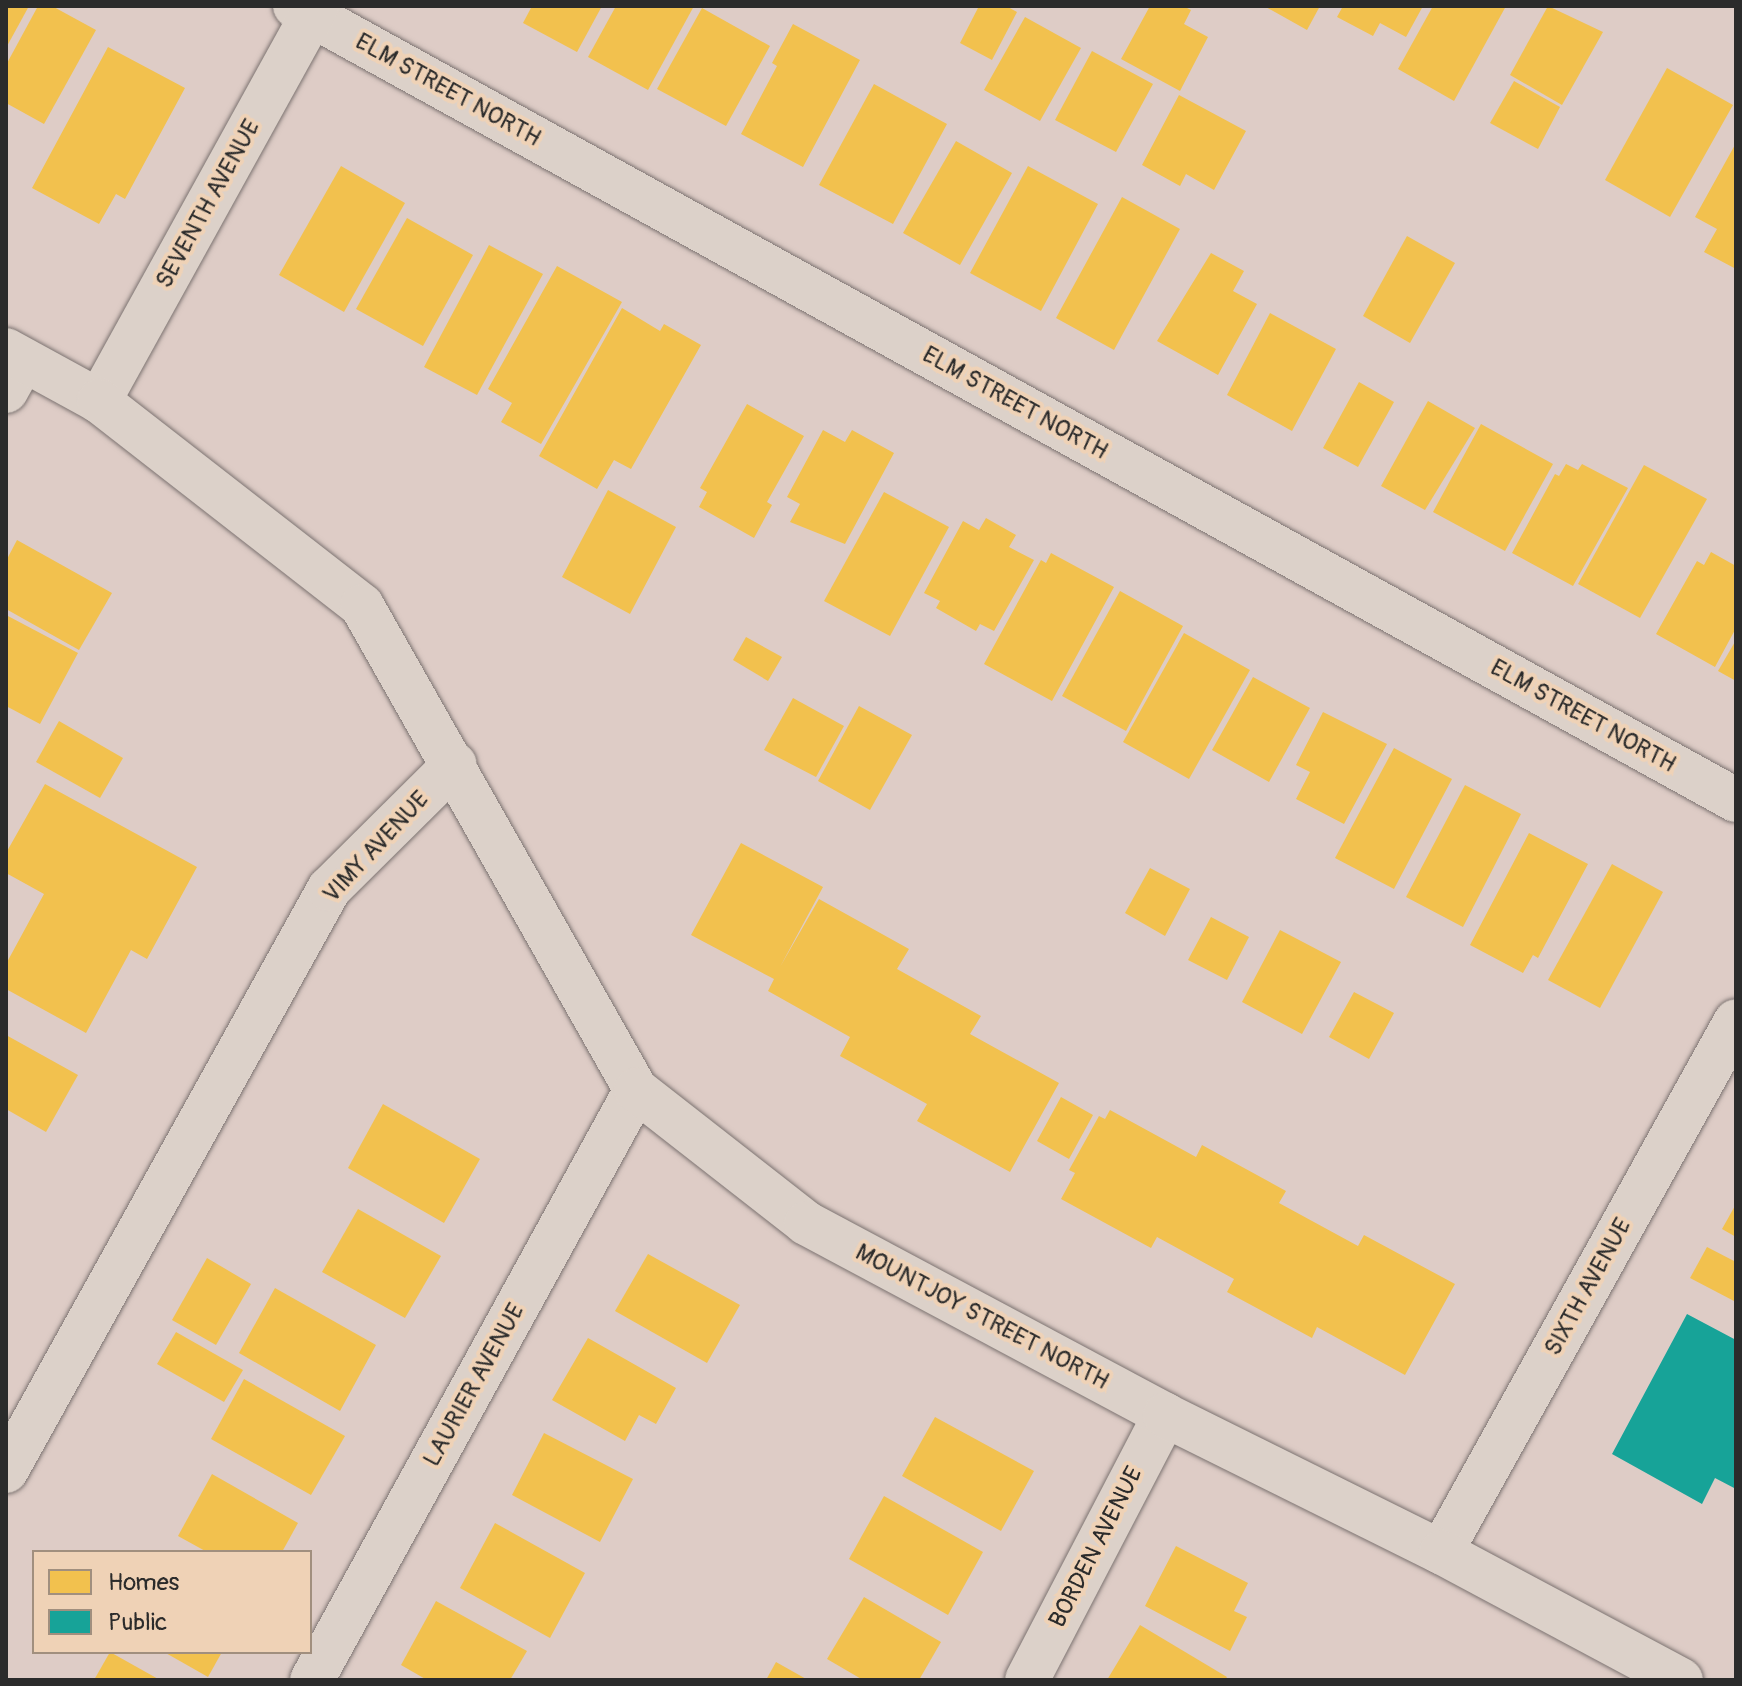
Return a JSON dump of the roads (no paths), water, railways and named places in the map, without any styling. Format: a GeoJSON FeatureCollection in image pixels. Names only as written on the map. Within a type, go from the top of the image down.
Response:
{"type":"FeatureCollection","features":[{"type":"Feature","properties":{"kind":"street","name":"SEVENTH AVENUE"},"geometry":{"type":"LineString","coordinates":[[99,401],[308,9]]}},
{"type":"Feature","properties":{"kind":"street","name":"ELM STREET NORTH"},"geometry":{"type":"LineString","coordinates":[[308,9],[1736,800]]}},
{"type":"Feature","properties":{"kind":"street"},"geometry":{"type":"LineString","coordinates":[[12,367],[99,401],[362,606],[455,764]]}},
{"type":"Feature","properties":{"kind":"street","name":"MOUNTJOY STREET NORTH"},"geometry":{"type":"LineString","coordinates":[[455,764],[636,1090],[806,1223],[1165,1415],[1441,1552],[1681,1680]]}},
{"type":"Feature","properties":{"kind":"street","name":"VIMY AVENUE"},"geometry":{"type":"LineString","coordinates":[[6,1471],[329,889],[455,764]]}},
{"type":"Feature","properties":{"kind":"street","name":"SIXTH AVENUE"},"geometry":{"type":"LineString","coordinates":[[1441,1552],[1736,1021]]}},
{"type":"Feature","properties":{"kind":"street","name":"LAURIER AVENUE"},"geometry":{"type":"LineString","coordinates":[[312,1680],[636,1090]]}},
{"type":"Feature","properties":{"kind":"street","name":"BORDEN AVENUE"},"geometry":{"type":"LineString","coordinates":[[1027,1680],[1165,1415]]}}]}
